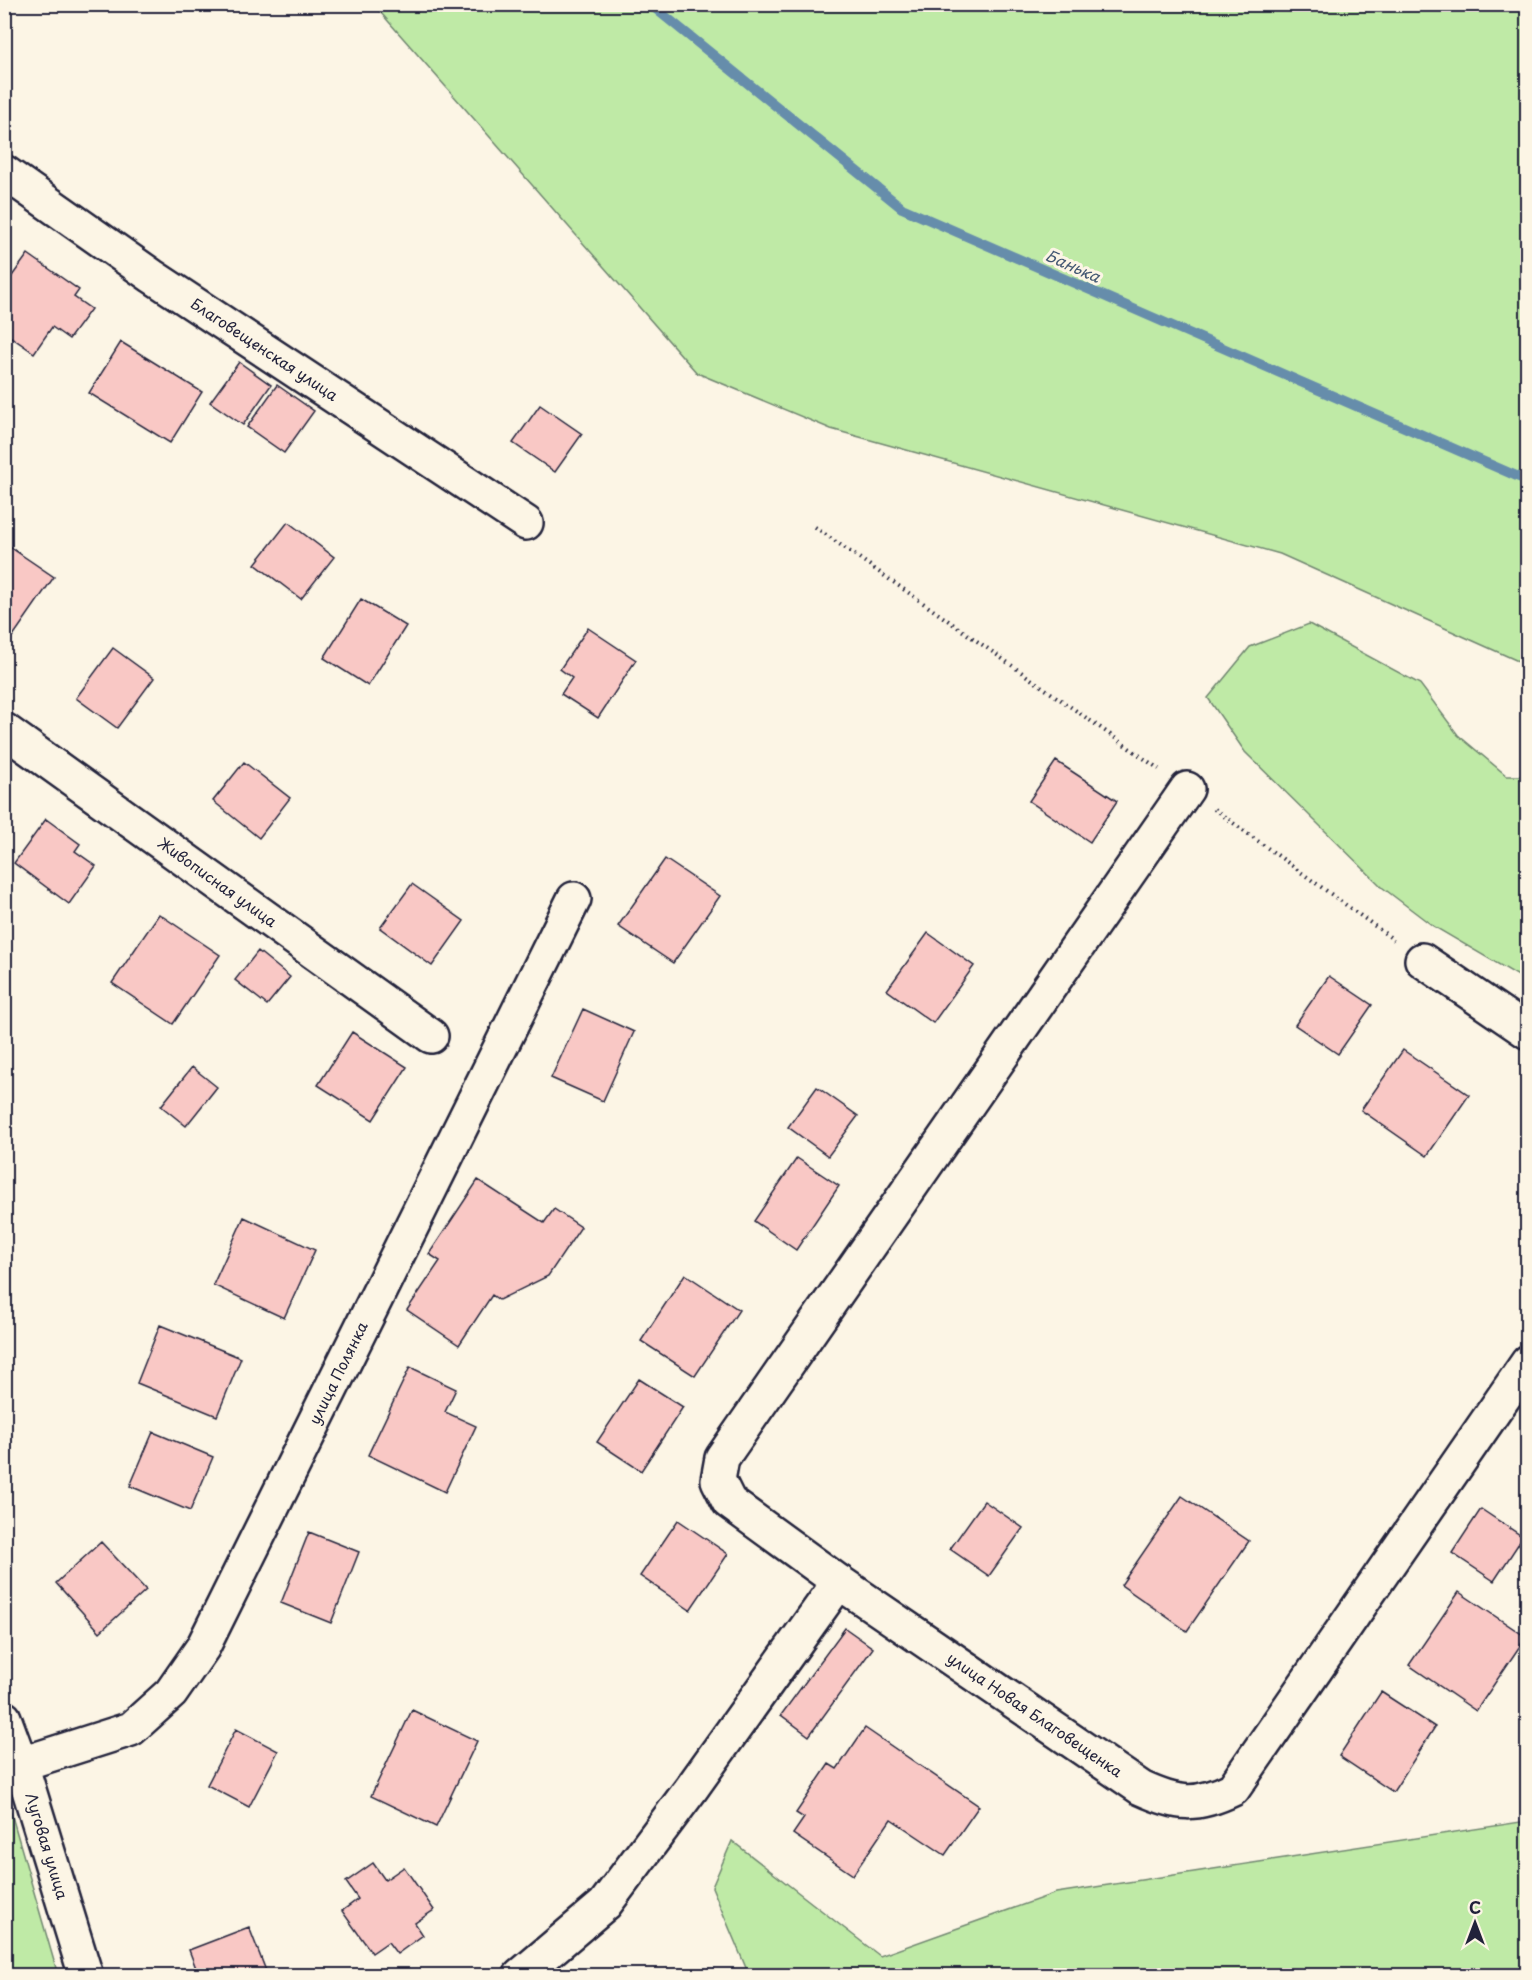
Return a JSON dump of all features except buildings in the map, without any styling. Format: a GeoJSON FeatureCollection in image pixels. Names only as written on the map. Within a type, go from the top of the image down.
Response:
{"type":"FeatureCollection","features":[{"type":"Feature","properties":{"kind":"street","name":"Благовещенская улица"},"geometry":{"type":"LineString","coordinates":[[4,172],[152,276],[526,523]]}},
{"type":"Feature","properties":{"kind":"street","name":"Живописная улица"},"geometry":{"type":"LineString","coordinates":[[4,730],[431,1036]]}},
{"type":"Feature","properties":{"kind":"street","name":"улица Новая Благовещенка"},"geometry":{"type":"LineString","coordinates":[[1187,789],[722,1458],[718,1480],[729,1502],[838,1582],[1142,1788],[1165,1799],[1189,1802],[1213,1799],[1233,1789],[1248,1769],[1527,1362]]}},
{"type":"Feature","properties":{"kind":"street","name":"улица Полянка"},"geometry":{"type":"LineString","coordinates":[[21,1764],[131,1729],[171,1693],[203,1647],[574,898]]}},
{"type":"Feature","properties":{"kind":"street"},"geometry":{"type":"LineString","coordinates":[[1422,960],[1527,1032]]}},
{"type":"Feature","properties":{"kind":"street"},"geometry":{"type":"LineString","coordinates":[[520,1976],[605,1904],[691,1789],[838,1582]]}},
{"type":"Feature","properties":{"kind":"street","name":"Луговая улица"},"geometry":{"type":"LineString","coordinates":[[4,1718],[21,1764],[86,1976]]}},
{"type":"Feature","properties":{"kind":"path"},"geometry":{"type":"LineString","coordinates":[[815,527],[1187,789],[1422,960]]}},
{"type":"Feature","properties":{"kind":"green space"},"geometry":{"type":"Polygon","coordinates":[[[374,5],[1527,5],[1527,665],[1280,554],[831,429],[697,373],[374,5]]]}},
{"type":"Feature","properties":{"kind":"green space"},"geometry":{"type":"Polygon","coordinates":[[[1309,624],[1420,684],[1458,735],[1507,776],[1527,776],[1527,981],[1433,926],[1383,888],[1245,752],[1208,698],[1250,647],[1309,624]]]}},
{"type":"Feature","properties":{"kind":"green space"},"geometry":{"type":"Polygon","coordinates":[[[5,1792],[58,1975],[5,1975],[5,1792]]]}},
{"type":"Feature","properties":{"kind":"green space"},"geometry":{"type":"Polygon","coordinates":[[[1527,1821],[1527,1975],[749,1975],[712,1887],[732,1841],[880,1956],[1056,1893],[1527,1821]]]}},
{"type":"Feature","properties":{"kind":"waterway","name":"Банька"},"geometry":{"type":"LineString","coordinates":[[650,4],[902,208],[1528,481]]}}]}
